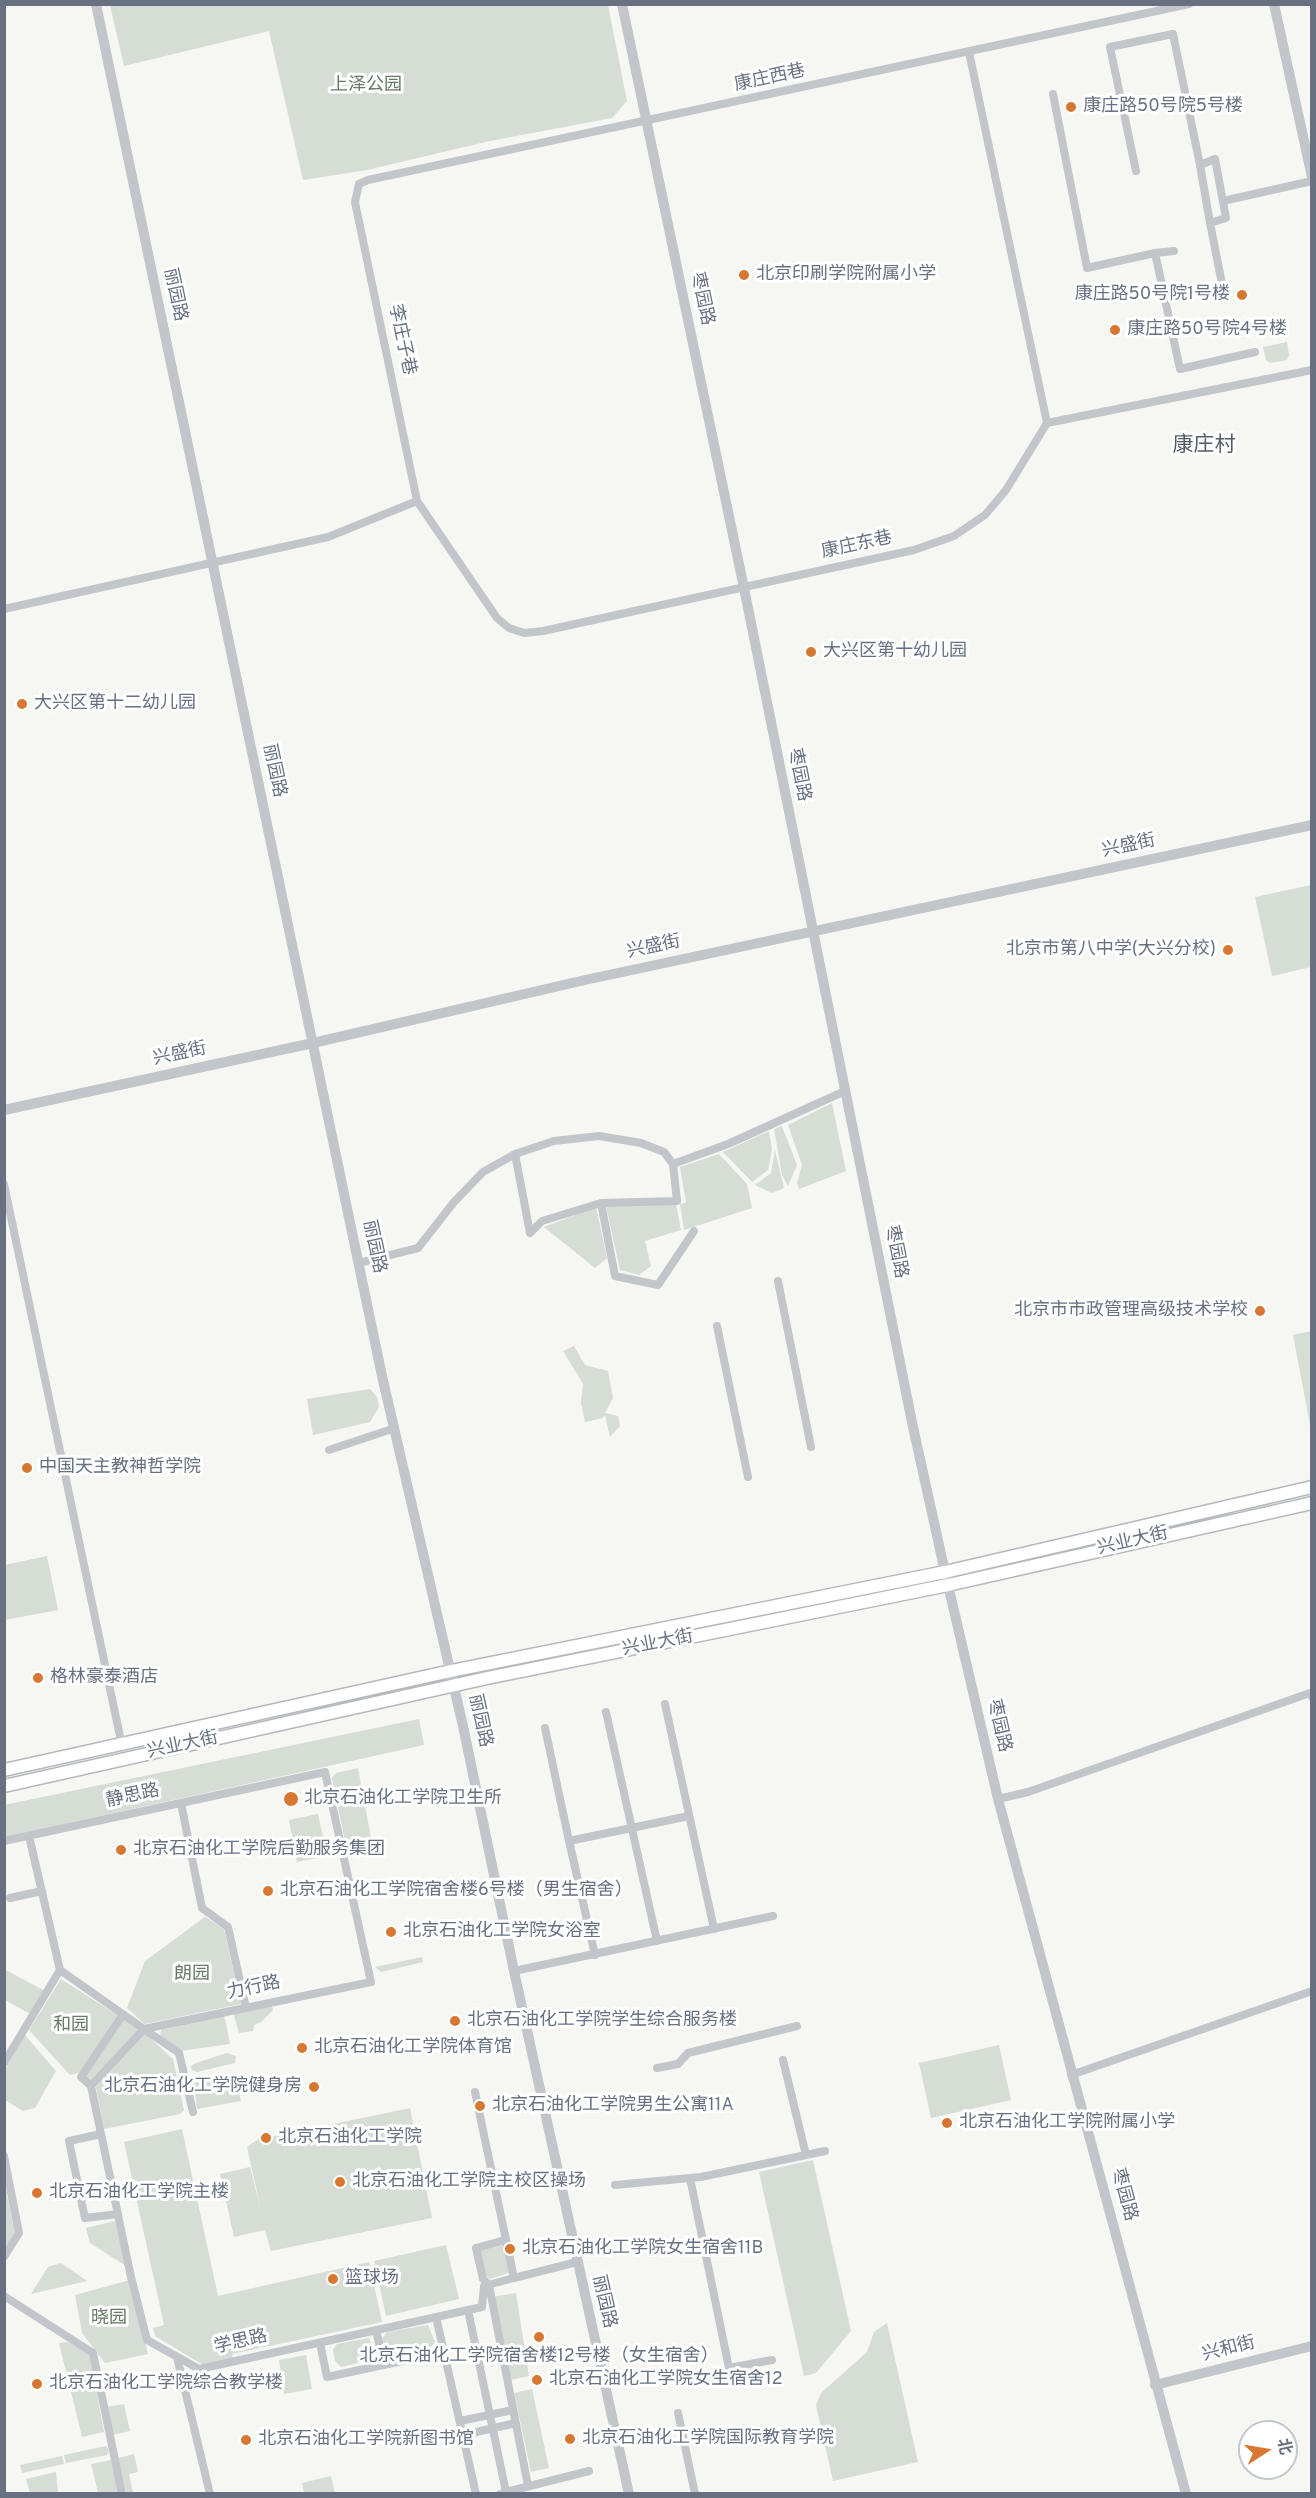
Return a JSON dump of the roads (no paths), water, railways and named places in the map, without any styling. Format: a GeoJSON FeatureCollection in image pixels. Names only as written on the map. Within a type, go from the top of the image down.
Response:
{"type":"FeatureCollection","features":[{"type":"Feature","properties":{"kind":"main road","name":"兴业大街"},"geometry":{"type":"LineString","coordinates":[[4,1770],[122,1746],[451,1671],[945,1572],[1311,1487]]}},
{"type":"Feature","properties":{"kind":"main road","name":"兴业大街"},"geometry":{"type":"LineString","coordinates":[[4,1785],[454,1686],[948,1585],[1311,1503]]}},
{"type":"Feature","properties":{"kind":"street","name":"丽园路"},"geometry":{"type":"LineString","coordinates":[[96,4],[359,1263],[451,1671],[577,2262],[629,2493]]}},
{"type":"Feature","properties":{"kind":"street","name":"枣园路"},"geometry":{"type":"LineString","coordinates":[[622,4],[945,1572],[998,1799],[1186,2493]]}},
{"type":"Feature","properties":{"kind":"street","name":"康庄西巷"},"geometry":{"type":"LineString","coordinates":[[359,184],[368,180],[1189,4]]}},
{"type":"Feature","properties":{"kind":"street"},"geometry":{"type":"LineString","coordinates":[[1223,201],[1311,179],[1274,4]]}},
{"type":"Feature","properties":{"kind":"street"},"geometry":{"type":"LineString","coordinates":[[1136,171],[1110,47],[1173,34],[1224,294]]}},
{"type":"Feature","properties":{"kind":"street"},"geometry":{"type":"LineString","coordinates":[[969,52],[1047,423],[1311,370]]}},
{"type":"Feature","properties":{"kind":"street"},"geometry":{"type":"LineString","coordinates":[[1053,94],[1087,268],[1174,251]]}},
{"type":"Feature","properties":{"kind":"street"},"geometry":{"type":"LineString","coordinates":[[1200,165],[1215,159],[1226,218],[1210,223]]}},
{"type":"Feature","properties":{"kind":"street","name":"李庄子巷"},"geometry":{"type":"LineString","coordinates":[[359,184],[355,202],[417,501]]}},
{"type":"Feature","properties":{"kind":"street"},"geometry":{"type":"LineString","coordinates":[[1155,253],[1180,369],[1255,352]]}},
{"type":"Feature","properties":{"kind":"street","name":"康庄东巷"},"geometry":{"type":"LineString","coordinates":[[417,501],[497,618],[509,628],[524,633],[744,588],[914,550],[954,537],[985,515],[1006,490],[1047,423]]}},
{"type":"Feature","properties":{"kind":"street"},"geometry":{"type":"LineString","coordinates":[[4,609],[328,537],[417,501]]}},
{"type":"Feature","properties":{"kind":"street","name":"兴盛街"},"geometry":{"type":"LineString","coordinates":[[4,1110],[314,1043],[585,980],[1311,825]]}},
{"type":"Feature","properties":{"kind":"street"},"geometry":{"type":"LineString","coordinates":[[673,1164],[728,1144],[845,1091]]}},
{"type":"Feature","properties":{"kind":"street"},"geometry":{"type":"LineString","coordinates":[[359,1263],[418,1248],[454,1202],[483,1172],[515,1154],[554,1141],[599,1136],[641,1143],[664,1152],[673,1164],[678,1201],[601,1203],[542,1221],[530,1233],[515,1154]]}},
{"type":"Feature","properties":{"kind":"street"},"geometry":{"type":"LineString","coordinates":[[4,1184],[122,1746]]}},
{"type":"Feature","properties":{"kind":"street"},"geometry":{"type":"LineString","coordinates":[[601,1203],[615,1276],[658,1285],[694,1231]]}},
{"type":"Feature","properties":{"kind":"street"},"geometry":{"type":"LineString","coordinates":[[778,1281],[811,1447]]}},
{"type":"Feature","properties":{"kind":"street"},"geometry":{"type":"LineString","coordinates":[[717,1326],[748,1477]]}},
{"type":"Feature","properties":{"kind":"street"},"geometry":{"type":"LineString","coordinates":[[328,1450],[395,1428]]}},
{"type":"Feature","properties":{"kind":"street"},"geometry":{"type":"LineString","coordinates":[[998,1799],[1028,1792],[1310,1693],[1311,1697]]}},
{"type":"Feature","properties":{"kind":"street"},"geometry":{"type":"LineString","coordinates":[[665,1704],[714,1929]]}},
{"type":"Feature","properties":{"kind":"street"},"geometry":{"type":"LineString","coordinates":[[606,1712],[657,1941]]}},
{"type":"Feature","properties":{"kind":"street"},"geometry":{"type":"LineString","coordinates":[[544,1728],[595,1955]]}},
{"type":"Feature","properties":{"kind":"street","name":"静思路"},"geometry":{"type":"LineString","coordinates":[[4,1841],[324,1772],[370,1982]]}},
{"type":"Feature","properties":{"kind":"street"},"geometry":{"type":"LineString","coordinates":[[181,1803],[202,1908],[228,1927],[246,2008]]}},
{"type":"Feature","properties":{"kind":"street"},"geometry":{"type":"LineString","coordinates":[[569,1841],[689,1816]]}},
{"type":"Feature","properties":{"kind":"street"},"geometry":{"type":"LineString","coordinates":[[29,1836],[60,1970],[179,2053],[193,2112]]}},
{"type":"Feature","properties":{"kind":"street"},"geometry":{"type":"LineString","coordinates":[[9,1898],[42,1891]]}},
{"type":"Feature","properties":{"kind":"street"},"geometry":{"type":"LineString","coordinates":[[514,1971],[773,1916]]}},
{"type":"Feature","properties":{"kind":"street"},"geometry":{"type":"LineString","coordinates":[[4,2063],[60,1970]]}},
{"type":"Feature","properties":{"kind":"street","name":"力行路"},"geometry":{"type":"LineString","coordinates":[[144,2029],[370,1982]]}},
{"type":"Feature","properties":{"kind":"street"},"geometry":{"type":"LineString","coordinates":[[1071,2075],[1311,1991]]}},
{"type":"Feature","properties":{"kind":"street","name":"学思路"},"geometry":{"type":"LineString","coordinates":[[123,2014],[81,2077],[91,2086],[147,2340],[199,2369],[468,2310]]}},
{"type":"Feature","properties":{"kind":"street"},"geometry":{"type":"LineString","coordinates":[[657,2068],[678,2064],[688,2053],[797,2026]]}},
{"type":"Feature","properties":{"kind":"street"},"geometry":{"type":"LineString","coordinates":[[91,2086],[144,2029]]}},
{"type":"Feature","properties":{"kind":"street"},"geometry":{"type":"LineString","coordinates":[[783,2060],[806,2155]]}},
{"type":"Feature","properties":{"kind":"street"},"geometry":{"type":"LineString","coordinates":[[475,2092],[514,2278]]}},
{"type":"Feature","properties":{"kind":"street"},"geometry":{"type":"LineString","coordinates":[[101,2134],[69,2141],[85,2218],[118,2214]]}},
{"type":"Feature","properties":{"kind":"street"},"geometry":{"type":"LineString","coordinates":[[615,2185],[690,2178],[825,2151]]}},
{"type":"Feature","properties":{"kind":"street"},"geometry":{"type":"LineString","coordinates":[[4,2156],[19,2233],[4,2257]]}},
{"type":"Feature","properties":{"kind":"street"},"geometry":{"type":"LineString","coordinates":[[690,2178],[729,2368],[772,2360]]}},
{"type":"Feature","properties":{"kind":"street"},"geometry":{"type":"LineString","coordinates":[[506,2240],[476,2248],[483,2279],[489,2285],[528,2486]]}},
{"type":"Feature","properties":{"kind":"street"},"geometry":{"type":"LineString","coordinates":[[577,2262],[484,2286],[482,2307],[468,2310],[493,2428],[503,2493],[589,2471]]}},
{"type":"Feature","properties":{"kind":"street"},"geometry":{"type":"LineString","coordinates":[[4,2296],[93,2353],[122,2493]]}},
{"type":"Feature","properties":{"kind":"street"},"geometry":{"type":"LineString","coordinates":[[436,2317],[476,2493]]}},
{"type":"Feature","properties":{"kind":"street"},"geometry":{"type":"LineString","coordinates":[[376,2330],[384,2365]]}},
{"type":"Feature","properties":{"kind":"street"},"geometry":{"type":"LineString","coordinates":[[320,2343],[327,2377],[444,2352]]}},
{"type":"Feature","properties":{"kind":"street","name":"兴和街"},"geometry":{"type":"LineString","coordinates":[[1155,2385],[1311,2346]]}},
{"type":"Feature","properties":{"kind":"street"},"geometry":{"type":"LineString","coordinates":[[177,2357],[210,2493]]}},
{"type":"Feature","properties":{"kind":"street"},"geometry":{"type":"LineString","coordinates":[[460,2421],[513,2410]]}},
{"type":"Feature","properties":{"kind":"street"},"geometry":{"type":"LineString","coordinates":[[678,2414],[695,2493]]}},
{"type":"Feature","properties":{"kind":"street"},"geometry":{"type":"LineString","coordinates":[[463,2435],[516,2422]]}},
{"type":"Feature","properties":{"kind":"place","name":"康庄路50号院5号楼"},"geometry":{"type":"Point","coordinates":[1071,107]}},
{"type":"Feature","properties":{"kind":"place","name":"北京印刷学院附属小学"},"geometry":{"type":"Point","coordinates":[744,275]}},
{"type":"Feature","properties":{"kind":"place","name":"康庄路50号院1号楼"},"geometry":{"type":"Point","coordinates":[1242,295]}},
{"type":"Feature","properties":{"kind":"place","name":"康庄路50号院4号楼"},"geometry":{"type":"Point","coordinates":[1115,330]}},
{"type":"Feature","properties":{"kind":"place","name":"大兴区第十幼儿园"},"geometry":{"type":"Point","coordinates":[811,652]}},
{"type":"Feature","properties":{"kind":"place","name":"大兴区第十二幼儿园"},"geometry":{"type":"Point","coordinates":[22,704]}},
{"type":"Feature","properties":{"kind":"place","name":"北京市第八中学(大兴分校)"},"geometry":{"type":"Point","coordinates":[1228,950]}},
{"type":"Feature","properties":{"kind":"place","name":"北京市市政管理高级技术学校"},"geometry":{"type":"Point","coordinates":[1260,1311]}},
{"type":"Feature","properties":{"kind":"place","name":"中国天主教神哲学院"},"geometry":{"type":"Point","coordinates":[27,1468]}},
{"type":"Feature","properties":{"kind":"place","name":"格林豪泰酒店"},"geometry":{"type":"Point","coordinates":[38,1678]}},
{"type":"Feature","properties":{"kind":"place","name":"北京石油化工学院卫生所"},"geometry":{"type":"Point","coordinates":[291,1799]}},
{"type":"Feature","properties":{"kind":"place","name":"北京石油化工学院后勤服务集团"},"geometry":{"type":"Point","coordinates":[121,1850]}},
{"type":"Feature","properties":{"kind":"place","name":"北京石油化工学院宿舍楼6号楼（男生宿舍）"},"geometry":{"type":"Point","coordinates":[268,1891]}},
{"type":"Feature","properties":{"kind":"place","name":"北京石油化工学院女浴室"},"geometry":{"type":"Point","coordinates":[391,1932]}},
{"type":"Feature","properties":{"kind":"place","name":"北京石油化工学院学生综合服务楼"},"geometry":{"type":"Point","coordinates":[455,2021]}},
{"type":"Feature","properties":{"kind":"place","name":"北京石油化工学院体育馆"},"geometry":{"type":"Point","coordinates":[302,2048]}},
{"type":"Feature","properties":{"kind":"place","name":"北京石油化工学院健身房"},"geometry":{"type":"Point","coordinates":[314,2087]}},
{"type":"Feature","properties":{"kind":"place","name":"北京石油化工学院男生公寓11A"},"geometry":{"type":"Point","coordinates":[480,2106]}},
{"type":"Feature","properties":{"kind":"place","name":"北京石油化工学院附属小学"},"geometry":{"type":"Point","coordinates":[947,2123]}},
{"type":"Feature","properties":{"kind":"place","name":"北京石油化工学院"},"geometry":{"type":"Point","coordinates":[266,2138]}},
{"type":"Feature","properties":{"kind":"place","name":"北京石油化工学院主校区操场"},"geometry":{"type":"Point","coordinates":[340,2182]}},
{"type":"Feature","properties":{"kind":"place","name":"北京石油化工学院主楼"},"geometry":{"type":"Point","coordinates":[37,2193]}},
{"type":"Feature","properties":{"kind":"place","name":"北京石油化工学院女生宿舍11B"},"geometry":{"type":"Point","coordinates":[510,2249]}},
{"type":"Feature","properties":{"kind":"place","name":"篮球场"},"geometry":{"type":"Point","coordinates":[333,2279]}},
{"type":"Feature","properties":{"kind":"place","name":"北京石油化工学院宿舍楼12号楼（女生宿舍）"},"geometry":{"type":"Point","coordinates":[539,2337]}},
{"type":"Feature","properties":{"kind":"place","name":"北京石油化工学院女生宿舍12"},"geometry":{"type":"Point","coordinates":[537,2380]}},
{"type":"Feature","properties":{"kind":"place","name":"北京石油化工学院综合教学楼"},"geometry":{"type":"Point","coordinates":[37,2384]}},
{"type":"Feature","properties":{"kind":"place","name":"北京石油化工学院国际教育学院"},"geometry":{"type":"Point","coordinates":[570,2439]}},
{"type":"Feature","properties":{"kind":"place","name":"北京石油化工学院新图书馆"},"geometry":{"type":"Point","coordinates":[246,2440]}},
{"type":"Feature","properties":{"kind":"district","name":"康庄村"},"geometry":{"type":"Point","coordinates":[1204,447]}},
{"type":"Feature","properties":{"kind":"park label","name":"上泽公园"},"geometry":{"type":"Point","coordinates":[366,86]}},
{"type":"Feature","properties":{"kind":"park label","name":"朗园"},"geometry":{"type":"Point","coordinates":[192,1975]}},
{"type":"Feature","properties":{"kind":"park label","name":"和园"},"geometry":{"type":"Point","coordinates":[71,2026]}},
{"type":"Feature","properties":{"kind":"park label","name":"晓园"},"geometry":{"type":"Point","coordinates":[109,2319]}}]}
